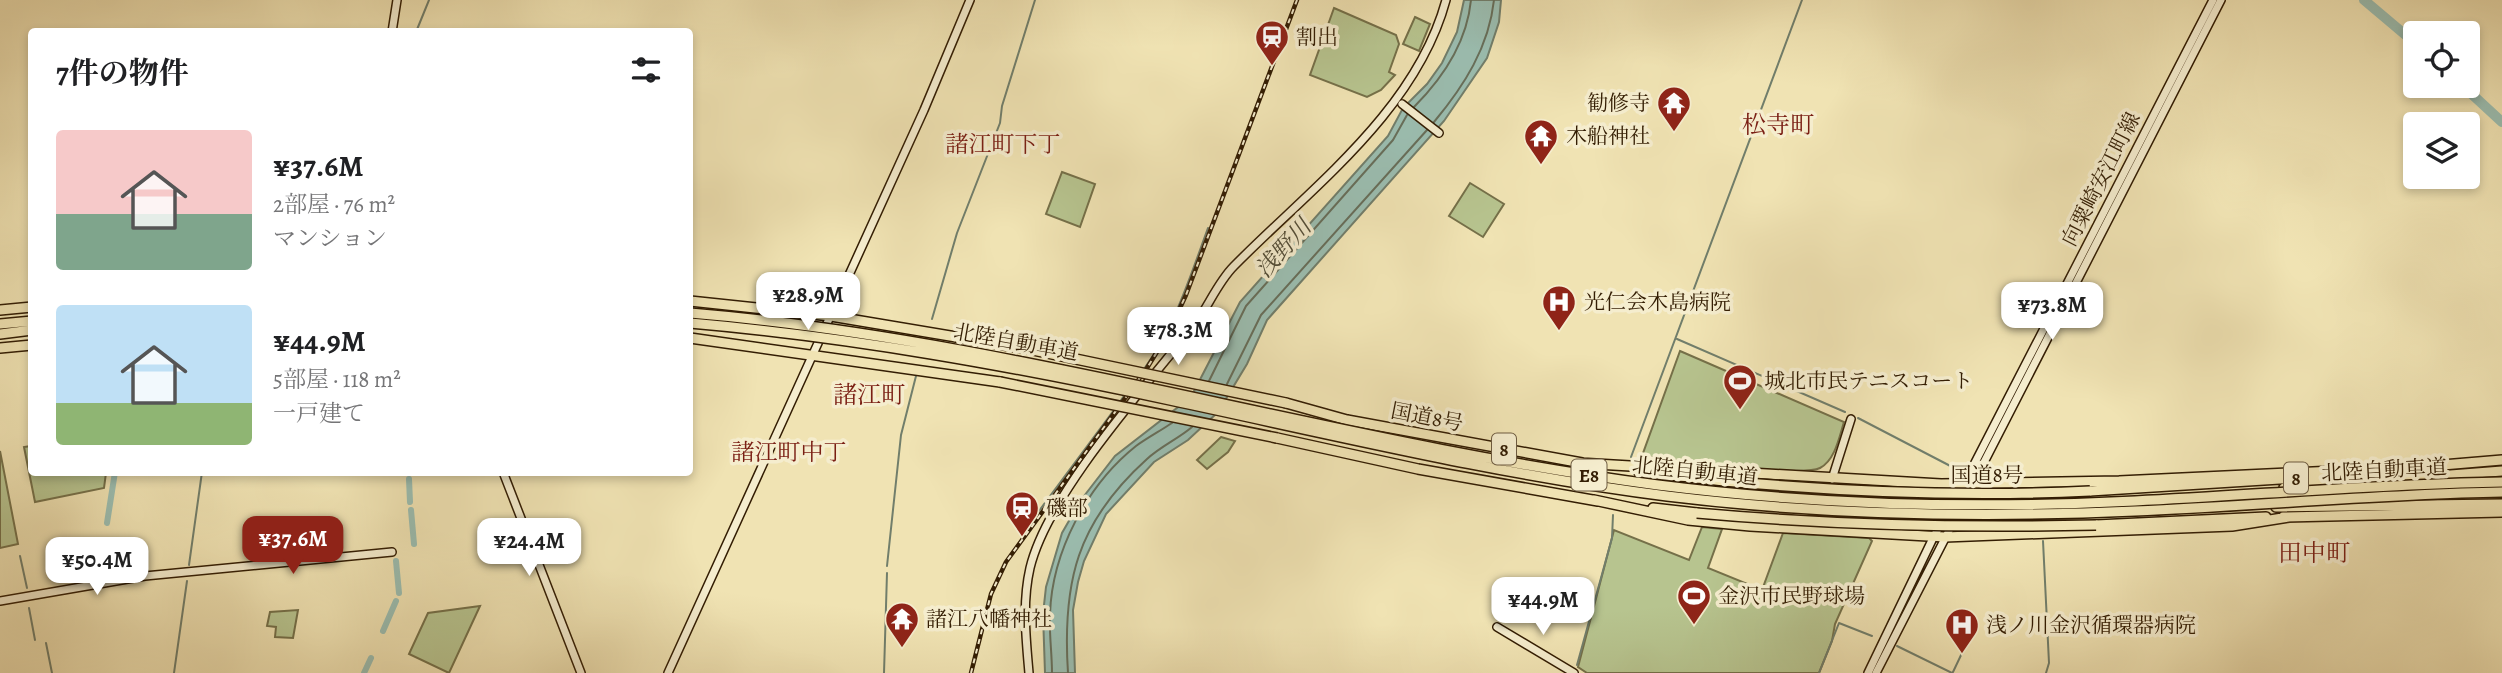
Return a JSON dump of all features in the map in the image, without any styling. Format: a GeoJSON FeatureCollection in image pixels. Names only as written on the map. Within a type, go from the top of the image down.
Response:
{"type":"FeatureCollection","features":[{"type":"Feature","properties":{"kind":"highway","name":"国道8号"},"geometry":{"type":"LineString","coordinates":[[693,301],[831,316],[1028,349],[1286,403],[1347,420],[1579,463],[1724,481],[1829,490],[1951,493],[2090,491],[2273,480],[2502,460]]}},
{"type":"Feature","properties":{"kind":"highway"},"geometry":{"type":"LineString","coordinates":[[0,310],[28,307]]}},
{"type":"Feature","properties":{"kind":"highway","name":"北陸自動車道"},"geometry":{"type":"LineString","coordinates":[[693,313],[800,325],[961,349],[1461,452],[1658,485],[1780,498],[1913,505],[2056,504],[2502,482]]}},
{"type":"Feature","properties":{"kind":"highway"},"geometry":{"type":"LineString","coordinates":[[0,324],[28,321]]}},
{"type":"Feature","properties":{"kind":"highway","name":"北陸自動車道"},"geometry":{"type":"LineString","coordinates":[[693,323],[824,337],[959,358],[1448,459],[1662,495],[1779,507],[1989,515],[2176,509],[2502,492]]}},
{"type":"Feature","properties":{"kind":"highway"},"geometry":{"type":"LineString","coordinates":[[0,334],[28,330]]}},
{"type":"Feature","properties":{"kind":"highway","name":"8"},"geometry":{"type":"LineString","coordinates":[[693,338],[814,353],[1000,382],[1277,438],[1418,470],[1594,500],[1697,513],[1792,522],[1969,527],[2502,512]]}},
{"type":"Feature","properties":{"kind":"highway"},"geometry":{"type":"LineString","coordinates":[[0,350],[28,345]]}},
{"type":"Feature","properties":{"kind":"highway"},"geometry":{"type":"LineString","coordinates":[[1579,463],[1832,479],[1968,484],[2398,468]]}},
{"type":"Feature","properties":{"kind":"highway"},"geometry":{"type":"LineString","coordinates":[[2206,497],[2502,471]]}},
{"type":"Feature","properties":{"kind":"highway"},"geometry":{"type":"LineString","coordinates":[[1594,500],[1688,520],[1945,537],[2232,526],[2289,517]]}},
{"type":"Feature","properties":{"kind":"highway"},"geometry":{"type":"LineString","coordinates":[[2176,509],[2502,504]]}},
{"type":"Feature","properties":{"kind":"street"},"geometry":{"type":"LineString","coordinates":[[393,28],[397,0]]}},
{"type":"Feature","properties":{"kind":"street"},"geometry":{"type":"LineString","coordinates":[[668,673],[924,110],[970,0]]}},
{"type":"Feature","properties":{"kind":"street"},"geometry":{"type":"LineString","coordinates":[[1028,673],[1023,622],[1030,568],[1040,540],[1059,504],[1087,462],[1198,319],[1231,269],[1342,159],[1396,99],[1426,55],[1446,0]]}},
{"type":"Feature","properties":{"kind":"street","name":"向粟崎安江町線"},"geometry":{"type":"LineString","coordinates":[[1876,673],[1945,537],[1968,484],[2213,0]]}},
{"type":"Feature","properties":{"kind":"street","name":"向粟崎安江町線"},"geometry":{"type":"LineString","coordinates":[[1868,673],[1934,536],[1968,484],[2221,0]]}},
{"type":"Feature","properties":{"kind":"street"},"geometry":{"type":"LineString","coordinates":[[1402,104],[1439,133]]}},
{"type":"Feature","properties":{"kind":"street"},"geometry":{"type":"LineString","coordinates":[[1832,479],[1851,419]]}},
{"type":"Feature","properties":{"kind":"street"},"geometry":{"type":"LineString","coordinates":[[505,476],[581,673]]}},
{"type":"Feature","properties":{"kind":"street"},"geometry":{"type":"LineString","coordinates":[[0,601],[145,576],[392,552]]}},
{"type":"Feature","properties":{"kind":"street"},"geometry":{"type":"LineString","coordinates":[[1497,627],[1574,673]]}},
{"type":"Feature","properties":{"kind":"green space"},"geometry":{"type":"Polygon","coordinates":[[[1334,8],[1396,35],[1399,44],[1389,72],[1395,75],[1381,90],[1367,97],[1310,75],[1334,8]]]}},
{"type":"Feature","properties":{"kind":"green space"},"geometry":{"type":"Polygon","coordinates":[[[1415,17],[1430,24],[1419,51],[1403,44],[1415,17]]]}},
{"type":"Feature","properties":{"kind":"green space"},"geometry":{"type":"Polygon","coordinates":[[[1062,172],[1095,184],[1080,227],[1046,214],[1062,172]]]}},
{"type":"Feature","properties":{"kind":"green space"},"geometry":{"type":"Polygon","coordinates":[[[1470,183],[1504,204],[1483,237],[1449,216],[1470,183]]]}},
{"type":"Feature","properties":{"kind":"green space","name":"城北市民テニスコート"},"geometry":{"type":"Polygon","coordinates":[[[1680,351],[1844,422],[1836,448],[1829,460],[1820,468],[1788,471],[1642,456],[1680,351]]]}},
{"type":"Feature","properties":{"kind":"green space"},"geometry":{"type":"Polygon","coordinates":[[[1221,437],[1235,441],[1228,452],[1207,469],[1197,460],[1221,437]]]}},
{"type":"Feature","properties":{"kind":"green space"},"geometry":{"type":"Polygon","coordinates":[[[28,446],[28,467],[24,447],[28,446]]]}},
{"type":"Feature","properties":{"kind":"green space"},"geometry":{"type":"Polygon","coordinates":[[[0,451],[18,544],[0,548],[0,451]]]}},
{"type":"Feature","properties":{"kind":"green space"},"geometry":{"type":"Polygon","coordinates":[[[30,476],[106,476],[104,488],[35,502],[30,476]]]}},
{"type":"Feature","properties":{"kind":"green space"},"geometry":{"type":"Polygon","coordinates":[[[1702,527],[1722,529],[1708,568],[1762,590],[1783,533],[1869,538],[1872,541],[1835,624],[1832,641],[1819,673],[1587,673],[1578,667],[1614,530],[1689,560],[1702,527]]]}},
{"type":"Feature","properties":{"kind":"green space"},"geometry":{"type":"Polygon","coordinates":[[[480,606],[449,673],[409,654],[428,613],[480,606]]]}},
{"type":"Feature","properties":{"kind":"green space"},"geometry":{"type":"Polygon","coordinates":[[[298,610],[293,638],[275,637],[276,627],[267,626],[270,612],[298,610]]]}},
{"type":"Feature","properties":{"kind":"water"},"geometry":{"type":"Polygon","coordinates":[[[1464,0],[1501,0],[1499,22],[1487,58],[1444,121],[1267,320],[1247,364],[1218,412],[1188,440],[1154,462],[1106,514],[1084,561],[1078,582],[1073,610],[1075,673],[1045,673],[1043,614],[1046,587],[1062,533],[1081,500],[1115,456],[1191,397],[1240,302],[1388,136],[1403,108],[1427,84],[1442,63],[1457,32],[1464,0]]]}},
{"type":"Feature","properties":{"kind":"waterway"},"geometry":{"type":"LineString","coordinates":[[418,28],[429,0]]}},
{"type":"Feature","properties":{"kind":"waterway"},"geometry":{"type":"LineString","coordinates":[[932,319],[957,233],[1000,123],[1002,106],[1035,0]]}},
{"type":"Feature","properties":{"kind":"waterway"},"geometry":{"type":"LineString","coordinates":[[1631,457],[1802,0]]}},
{"type":"Feature","properties":{"kind":"waterway"},"geometry":{"type":"LineString","coordinates":[[2364,0],[2403,33]]}},
{"type":"Feature","properties":{"kind":"waterway"},"geometry":{"type":"LineString","coordinates":[[2476,98],[2502,122]]}},
{"type":"Feature","properties":{"kind":"waterway"},"geometry":{"type":"LineString","coordinates":[[1144,369],[1165,336],[1208,228]]}},
{"type":"Feature","properties":{"kind":"waterway"},"geometry":{"type":"LineString","coordinates":[[1677,339],[1845,412]]}},
{"type":"Feature","properties":{"kind":"waterway"},"geometry":{"type":"LineString","coordinates":[[887,566],[901,435],[916,376]]}},
{"type":"Feature","properties":{"kind":"waterway"},"geometry":{"type":"LineString","coordinates":[[1119,403],[1126,393]]}},
{"type":"Feature","properties":{"kind":"waterway"},"geometry":{"type":"LineString","coordinates":[[1033,519],[1114,410]]}},
{"type":"Feature","properties":{"kind":"waterway"},"geometry":{"type":"LineString","coordinates":[[1858,418],[1960,471]]}},
{"type":"Feature","properties":{"kind":"waterway"},"geometry":{"type":"LineString","coordinates":[[107,523],[114,476]]}},
{"type":"Feature","properties":{"kind":"waterway"},"geometry":{"type":"LineString","coordinates":[[189,565],[201,476]]}},
{"type":"Feature","properties":{"kind":"waterway"},"geometry":{"type":"LineString","coordinates":[[409,479],[410,502]]}},
{"type":"Feature","properties":{"kind":"waterway"},"geometry":{"type":"LineString","coordinates":[[411,510],[414,544]]}},
{"type":"Feature","properties":{"kind":"waterway"},"geometry":{"type":"LineString","coordinates":[[1577,665],[1612,538],[1613,515]]}},
{"type":"Feature","properties":{"kind":"waterway"},"geometry":{"type":"LineString","coordinates":[[2043,541],[2049,663],[2046,673]]}},
{"type":"Feature","properties":{"kind":"waterway"},"geometry":{"type":"LineString","coordinates":[[20,556],[27,588]]}},
{"type":"Feature","properties":{"kind":"waterway"},"geometry":{"type":"LineString","coordinates":[[396,561],[399,593]]}},
{"type":"Feature","properties":{"kind":"waterway"},"geometry":{"type":"LineString","coordinates":[[884,673],[887,573]]}},
{"type":"Feature","properties":{"kind":"waterway"},"geometry":{"type":"LineString","coordinates":[[174,673],[187,581]]}},
{"type":"Feature","properties":{"kind":"waterway"},"geometry":{"type":"LineString","coordinates":[[383,631],[396,601]]}},
{"type":"Feature","properties":{"kind":"waterway"},"geometry":{"type":"LineString","coordinates":[[29,608],[35,640]]}},
{"type":"Feature","properties":{"kind":"waterway"},"geometry":{"type":"LineString","coordinates":[[1819,673],[1839,623],[1872,636]]}},
{"type":"Feature","properties":{"kind":"waterway"},"geometry":{"type":"LineString","coordinates":[[1953,672],[1972,632]]}},
{"type":"Feature","properties":{"kind":"waterway"},"geometry":{"type":"LineString","coordinates":[[46,643],[52,673]]}},
{"type":"Feature","properties":{"kind":"waterway"},"geometry":{"type":"LineString","coordinates":[[1897,646],[1952,673]]}},
{"type":"Feature","properties":{"kind":"waterway"},"geometry":{"type":"LineString","coordinates":[[364,673],[371,658]]}},
{"type":"Feature","properties":{"kind":"railway"},"geometry":{"type":"LineString","coordinates":[[971,673],[991,594],[1006,562],[1147,368],[1168,334],[1186,295],[1297,0]]}},
{"type":"Feature","properties":{"kind":"place","name":"割出"},"geometry":{"type":"Point","coordinates":[1272,67]}},
{"type":"Feature","properties":{"kind":"place","name":"勧修寺"},"geometry":{"type":"Point","coordinates":[1674,133]}},
{"type":"Feature","properties":{"kind":"place","name":"木船神社"},"geometry":{"type":"Point","coordinates":[1541,166]}},
{"type":"Feature","properties":{"kind":"place","name":"光仁会木島病院"},"geometry":{"type":"Point","coordinates":[1559,332]}},
{"type":"Feature","properties":{"kind":"place","name":"城北市民テニスコート"},"geometry":{"type":"Point","coordinates":[1740,411]}},
{"type":"Feature","properties":{"kind":"place","name":"磯部"},"geometry":{"type":"Point","coordinates":[1022,538]}},
{"type":"Feature","properties":{"kind":"place","name":"金沢市民野球場"},"geometry":{"type":"Point","coordinates":[1694,626]}},
{"type":"Feature","properties":{"kind":"place","name":"諸江八幡神社"},"geometry":{"type":"Point","coordinates":[902,649]}},
{"type":"Feature","properties":{"kind":"place","name":"浅ノ川金沢循環器病院"},"geometry":{"type":"Point","coordinates":[1962,655]}},
{"type":"Feature","properties":{"kind":"district","name":"松寺町"},"geometry":{"type":"Point","coordinates":[1778,125]}},
{"type":"Feature","properties":{"kind":"district","name":"諸江町下丁"},"geometry":{"type":"Point","coordinates":[1003,144]}},
{"type":"Feature","properties":{"kind":"district","name":"諸江町"},"geometry":{"type":"Point","coordinates":[869,395]}},
{"type":"Feature","properties":{"kind":"district","name":"諸江町中丁"},"geometry":{"type":"Point","coordinates":[789,452]}},
{"type":"Feature","properties":{"kind":"district","name":"田中町"},"geometry":{"type":"Point","coordinates":[2314,553]}},
{"type":"Feature","properties":{"kind":"water label","name":"浅野川"},"geometry":{"type":"Point","coordinates":[1283,248]}}]}
